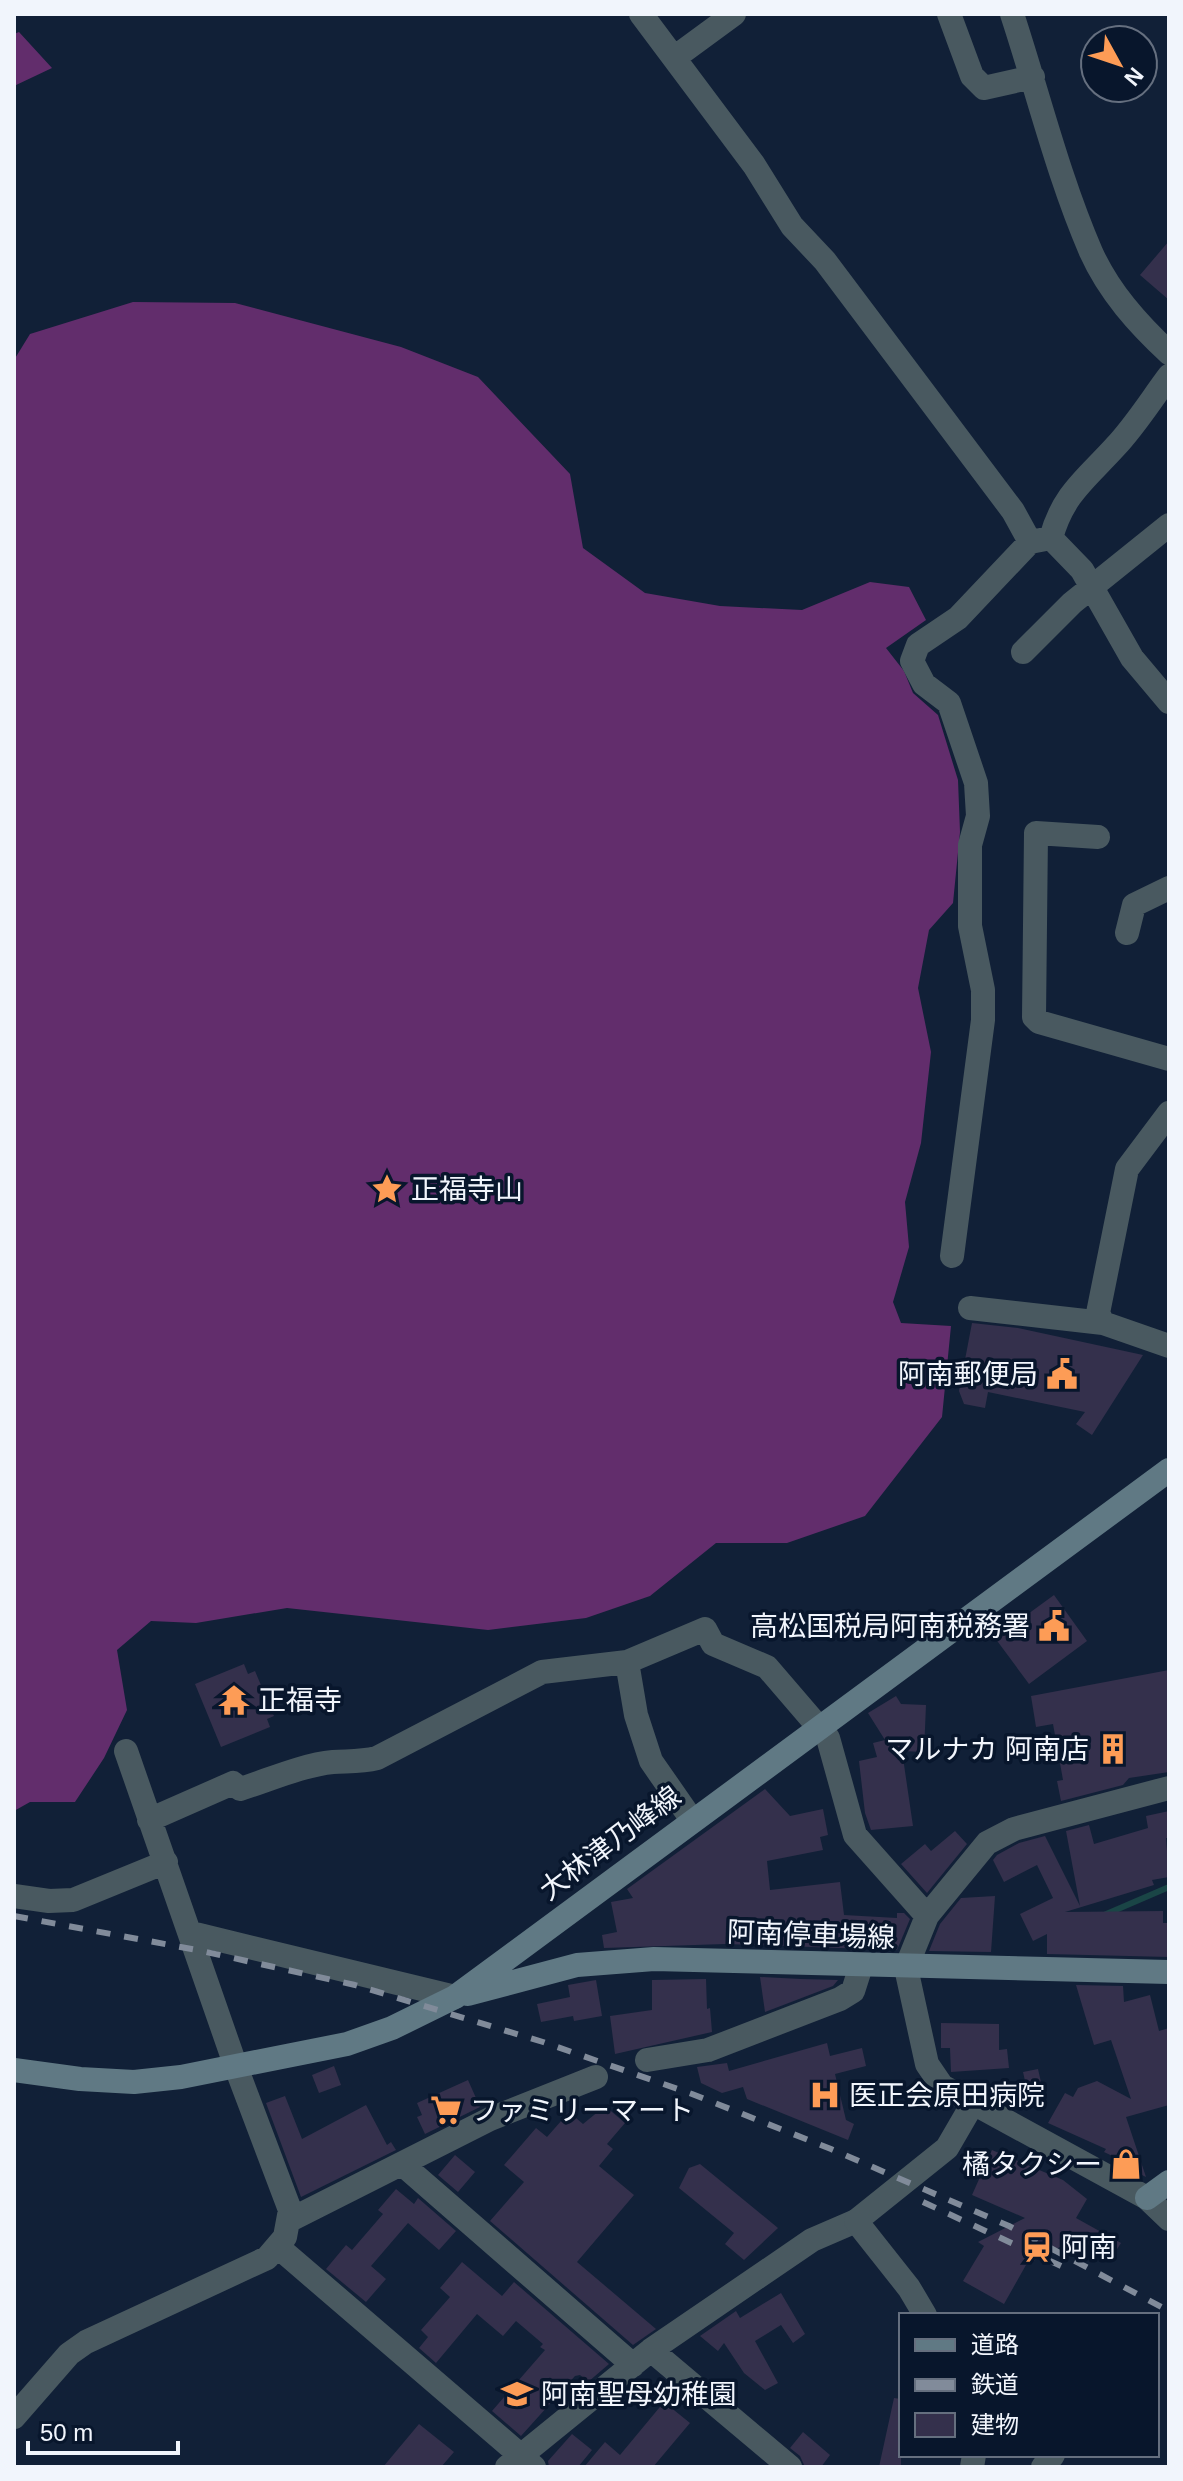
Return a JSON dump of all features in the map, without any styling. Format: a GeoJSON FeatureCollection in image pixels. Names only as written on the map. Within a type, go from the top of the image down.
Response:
{"type":"FeatureCollection","features":[{"type":"Feature","properties":{"kind":"main road","name":"大林津乃峰線"},"geometry":{"type":"LineString","coordinates":[[14,2070],[134,2082],[236,2067],[347,2044],[392,2028],[455,1997],[1169,1470]]}},
{"type":"Feature","properties":{"kind":"main road","name":"阿南停車場線"},"geometry":{"type":"LineString","coordinates":[[455,1997],[592,1964],[654,1959],[906,1968],[1169,1972]]}},
{"type":"Feature","properties":{"kind":"main road"},"geometry":{"type":"LineString","coordinates":[[1147,2198],[1169,2182]]}},
{"type":"Feature","properties":{"kind":"street"},"geometry":{"type":"LineString","coordinates":[[641,14],[754,165],[792,226],[825,261],[1013,511],[1093,585],[1132,658],[1169,702]]}},
{"type":"Feature","properties":{"kind":"street"},"geometry":{"type":"LineString","coordinates":[[674,58],[734,14]]}},
{"type":"Feature","properties":{"kind":"street"},"geometry":{"type":"LineString","coordinates":[[949,14],[972,76],[984,88],[1033,77]]}},
{"type":"Feature","properties":{"kind":"street"},"geometry":{"type":"LineString","coordinates":[[1012,14],[1092,254],[1119,298],[1144,330],[1169,353]]}},
{"type":"Feature","properties":{"kind":"street"},"geometry":{"type":"LineString","coordinates":[[952,1256],[983,1020],[983,990],[970,926],[970,845],[978,816],[976,783],[949,703],[924,684],[912,661],[918,645],[958,618],[1041,540],[1075,486],[1117,446],[1169,376]]}},
{"type":"Feature","properties":{"kind":"street"},"geometry":{"type":"LineString","coordinates":[[1023,652],[1093,585],[1169,525]]}},
{"type":"Feature","properties":{"kind":"street"},"geometry":{"type":"LineString","coordinates":[[1098,837],[1036,833],[1034,1017],[1039,1022],[1169,1059]]}},
{"type":"Feature","properties":{"kind":"street"},"geometry":{"type":"LineString","coordinates":[[1127,933],[1134,905],[1140,899],[1169,888]]}},
{"type":"Feature","properties":{"kind":"street"},"geometry":{"type":"LineString","coordinates":[[1103,1323],[1098,1313],[1127,1169],[1169,1113]]}},
{"type":"Feature","properties":{"kind":"street"},"geometry":{"type":"LineString","coordinates":[[970,1308],[1103,1323],[1169,1346]]}},
{"type":"Feature","properties":{"kind":"street"},"geometry":{"type":"LineString","coordinates":[[149,1820],[233,1783],[240,1789],[333,1762],[356,1764],[377,1758],[542,1672],[627,1662],[705,1629],[713,1644],[767,1667],[819,1728],[832,1748],[855,1835],[927,1916]]}},
{"type":"Feature","properties":{"kind":"street"},"geometry":{"type":"LineString","coordinates":[[627,1662],[636,1715],[651,1761],[692,1820]]}},
{"type":"Feature","properties":{"kind":"street"},"geometry":{"type":"LineString","coordinates":[[14,2417],[69,2354],[86,2342],[267,2258],[278,2247],[290,2220],[290,2210],[236,2067],[126,1751]]}},
{"type":"Feature","properties":{"kind":"street"},"geometry":{"type":"LineString","coordinates":[[1169,1788],[1014,1829],[987,1843],[927,1916],[906,1968],[927,2064],[933,2077],[972,2105],[1147,2198],[1169,2219]]}},
{"type":"Feature","properties":{"kind":"street"},"geometry":{"type":"LineString","coordinates":[[14,1896],[49,1901],[73,1900],[166,1862]]}},
{"type":"Feature","properties":{"kind":"street"},"geometry":{"type":"LineString","coordinates":[[191,1933],[455,1997]]}},
{"type":"Feature","properties":{"kind":"street"},"geometry":{"type":"LineString","coordinates":[[647,2060],[708,2050],[840,1999],[853,1991],[861,1966]]}},
{"type":"Feature","properties":{"kind":"street"},"geometry":{"type":"LineString","coordinates":[[290,2220],[490,2119],[596,2077]]}},
{"type":"Feature","properties":{"kind":"street"},"geometry":{"type":"LineString","coordinates":[[278,2247],[520,2463],[642,2358],[812,2240],[856,2221],[947,2148],[972,2105]]}},
{"type":"Feature","properties":{"kind":"street"},"geometry":{"type":"LineString","coordinates":[[402,2164],[642,2358],[790,2467]]}},
{"type":"Feature","properties":{"kind":"street"},"geometry":{"type":"LineString","coordinates":[[856,2221],[909,2288],[924,2313]]}},
{"type":"Feature","properties":{"kind":"shaded area"},"geometry":{"type":"Polygon","coordinates":[[[19,32],[52,68],[14,86],[14,34],[19,32]]]}},
{"type":"Feature","properties":{"kind":"shaded area"},"geometry":{"type":"Polygon","coordinates":[[[133,302],[235,303],[401,347],[478,377],[570,474],[583,548],[645,593],[720,606],[802,610],[870,582],[909,587],[926,620],[886,648],[904,671],[913,693],[938,715],[958,780],[960,832],[953,903],[929,930],[918,988],[931,1052],[921,1143],[905,1202],[909,1247],[893,1302],[901,1323],[951,1326],[942,1417],[865,1516],[787,1543],[716,1543],[650,1596],[586,1618],[488,1630],[287,1608],[196,1623],[151,1621],[117,1650],[127,1710],[104,1758],[75,1802],[30,1802],[14,1811],[14,360],[30,334],[133,302]]]}},
{"type":"Feature","properties":{"kind":"building"},"geometry":{"type":"Polygon","coordinates":[[[1169,241],[1169,300],[1140,275],[1169,241]]]}},
{"type":"Feature","properties":{"kind":"building"},"geometry":{"type":"Polygon","coordinates":[[[972,1323],[1018,1328],[1143,1355],[1092,1435],[1076,1424],[1085,1412],[988,1392],[985,1408],[964,1404],[959,1391],[972,1323]]]}},
{"type":"Feature","properties":{"kind":"building"},"geometry":{"type":"Polygon","coordinates":[[[1054,1595],[1087,1641],[1029,1684],[995,1638],[1054,1595]]]}},
{"type":"Feature","properties":{"kind":"building","name":"正福寺"},"geometry":{"type":"Polygon","coordinates":[[[244,1664],[248,1674],[255,1671],[274,1716],[267,1719],[270,1727],[221,1747],[195,1684],[244,1664]]]}},
{"type":"Feature","properties":{"kind":"building","name":"マルナカ 阿南店"},"geometry":{"type":"Polygon","coordinates":[[[1169,1670],[1169,1772],[1129,1778],[1123,1785],[1061,1801],[1057,1781],[1063,1780],[1053,1724],[1036,1727],[1031,1696],[1169,1670]]]}},
{"type":"Feature","properties":{"kind":"building"},"geometry":{"type":"Polygon","coordinates":[[[896,1696],[901,1704],[926,1705],[924,1752],[902,1751],[913,1826],[871,1830],[865,1813],[859,1761],[877,1757],[873,1743],[885,1740],[868,1713],[896,1696]]]}},
{"type":"Feature","properties":{"kind":"building"},"geometry":{"type":"Polygon","coordinates":[[[765,1789],[790,1816],[823,1809],[828,1835],[820,1837],[823,1850],[767,1861],[770,1890],[840,1882],[844,1915],[897,1918],[897,1913],[904,1913],[910,1919],[897,1950],[725,1944],[604,1948],[602,1935],[617,1932],[611,1902],[633,1898],[627,1889],[765,1789]]]}},
{"type":"Feature","properties":{"kind":"building"},"geometry":{"type":"Polygon","coordinates":[[[1169,1811],[1169,1838],[1166,1838],[1169,1877],[1152,1880],[1154,1885],[1065,1912],[1163,1911],[1163,1923],[1169,1923],[1169,1957],[1047,1954],[1047,1934],[1033,1941],[1020,1914],[1053,1898],[1037,1865],[1004,1882],[993,1860],[997,1855],[1019,1843],[1045,1836],[1080,1906],[1066,1831],[1089,1825],[1094,1844],[1148,1828],[1146,1816],[1169,1811]]]}},
{"type":"Feature","properties":{"kind":"building"},"geometry":{"type":"Polygon","coordinates":[[[955,1831],[967,1844],[927,1893],[901,1864],[925,1844],[931,1851],[955,1831]]]}},
{"type":"Feature","properties":{"kind":"building"},"geometry":{"type":"Polygon","coordinates":[[[995,1896],[991,1952],[929,1951],[940,1924],[961,1898],[995,1896]]]}},
{"type":"Feature","properties":{"kind":"building"},"geometry":{"type":"Polygon","coordinates":[[[760,1977],[838,1980],[833,1986],[765,2012],[760,1977]]]}},
{"type":"Feature","properties":{"kind":"building"},"geometry":{"type":"Polygon","coordinates":[[[706,1979],[712,2032],[615,2054],[610,2016],[652,2010],[652,1980],[706,1979]]]}},
{"type":"Feature","properties":{"kind":"building"},"geometry":{"type":"Polygon","coordinates":[[[596,1980],[602,2016],[574,2021],[573,2016],[541,2022],[537,2004],[570,1997],[568,1985],[596,1980]]]}},
{"type":"Feature","properties":{"kind":"building"},"geometry":{"type":"Polygon","coordinates":[[[1076,1985],[1123,1986],[1124,2002],[1150,1995],[1159,2031],[1169,2028],[1169,2105],[1126,2117],[1146,2177],[1104,2152],[1106,2149],[1048,2123],[1065,2093],[1073,2097],[1078,2088],[1097,2081],[1131,2099],[1111,2040],[1094,2045],[1076,1985]]]}},
{"type":"Feature","properties":{"kind":"building"},"geometry":{"type":"Polygon","coordinates":[[[941,2023],[999,2024],[999,2050],[1007,2049],[1009,2068],[951,2072],[950,2048],[941,2048],[941,2023]]]}},
{"type":"Feature","properties":{"kind":"building"},"geometry":{"type":"Polygon","coordinates":[[[827,2043],[830,2056],[862,2048],[866,2066],[835,2074],[846,2120],[854,2124],[848,2140],[747,2099],[743,2087],[722,2093],[701,2083],[697,2067],[727,2063],[729,2071],[827,2043]]]}},
{"type":"Feature","properties":{"kind":"building"},"geometry":{"type":"Polygon","coordinates":[[[334,2066],[341,2085],[319,2093],[312,2075],[334,2066]]]}},
{"type":"Feature","properties":{"kind":"building"},"geometry":{"type":"Polygon","coordinates":[[[1038,2069],[1043,2091],[1028,2094],[1023,2072],[1038,2069]]]}},
{"type":"Feature","properties":{"kind":"building"},"geometry":{"type":"Polygon","coordinates":[[[468,2080],[480,2107],[425,2134],[417,2117],[422,2115],[417,2103],[468,2080]]]}},
{"type":"Feature","properties":{"kind":"building"},"geometry":{"type":"Polygon","coordinates":[[[285,2096],[302,2139],[366,2105],[387,2145],[391,2142],[396,2150],[301,2197],[266,2103],[285,2096]]]}},
{"type":"Feature","properties":{"kind":"building"},"geometry":{"type":"Polygon","coordinates":[[[605,2106],[625,2123],[607,2144],[613,2149],[599,2166],[634,2195],[577,2262],[656,2329],[633,2345],[490,2221],[524,2182],[504,2165],[536,2128],[547,2137],[569,2112],[583,2124],[605,2106]]]}},
{"type":"Feature","properties":{"kind":"building"},"geometry":{"type":"Polygon","coordinates":[[[992,2150],[1063,2180],[1087,2199],[1076,2218],[1121,2243],[1112,2257],[1077,2238],[1026,2265],[1004,2304],[963,2281],[984,2246],[978,2242],[1025,2218],[972,2195],[992,2150]]]}},
{"type":"Feature","properties":{"kind":"building"},"geometry":{"type":"Polygon","coordinates":[[[455,2155],[475,2172],[458,2192],[438,2175],[455,2155]]]}},
{"type":"Feature","properties":{"kind":"building"},"geometry":{"type":"Polygon","coordinates":[[[700,2164],[778,2228],[744,2260],[725,2244],[734,2233],[679,2188],[689,2168],[700,2164]]]}},
{"type":"Feature","properties":{"kind":"building"},"geometry":{"type":"Polygon","coordinates":[[[396,2189],[414,2204],[418,2198],[456,2231],[439,2250],[408,2223],[371,2266],[386,2279],[366,2302],[326,2269],[346,2245],[352,2250],[383,2214],[378,2210],[396,2189]]]}},
{"type":"Feature","properties":{"kind":"building"},"geometry":{"type":"Polygon","coordinates":[[[462,2262],[502,2296],[514,2282],[609,2364],[588,2382],[580,2375],[575,2376],[521,2436],[492,2411],[545,2350],[540,2347],[543,2344],[516,2321],[503,2336],[477,2314],[436,2363],[419,2348],[428,2337],[421,2330],[450,2297],[440,2288],[462,2262]]]}},
{"type":"Feature","properties":{"kind":"building"},"geometry":{"type":"Polygon","coordinates":[[[781,2293],[805,2334],[793,2343],[781,2325],[755,2341],[778,2383],[765,2390],[744,2373],[724,2343],[718,2351],[700,2336],[736,2311],[740,2318],[781,2293]]]}},
{"type":"Feature","properties":{"kind":"building"},"geometry":{"type":"Polygon","coordinates":[[[894,2398],[899,2399],[901,2467],[879,2467],[894,2398]]]}},
{"type":"Feature","properties":{"kind":"building"},"geometry":{"type":"Polygon","coordinates":[[[664,2402],[690,2423],[653,2467],[584,2467],[605,2442],[620,2455],[664,2402]]]}},
{"type":"Feature","properties":{"kind":"building"},"geometry":{"type":"Polygon","coordinates":[[[419,2424],[454,2452],[441,2467],[383,2467],[419,2424]]]}},
{"type":"Feature","properties":{"kind":"building"},"geometry":{"type":"Polygon","coordinates":[[[803,2432],[830,2455],[821,2467],[805,2467],[800,2456],[790,2448],[803,2432]]]}},
{"type":"Feature","properties":{"kind":"building"},"geometry":{"type":"Polygon","coordinates":[[[572,2434],[592,2450],[578,2467],[549,2467],[548,2461],[572,2434]]]}},
{"type":"Feature","properties":{"kind":"waterway"},"geometry":{"type":"LineString","coordinates":[[1104,1915],[1169,1887]]}},
{"type":"Feature","properties":{"kind":"railway"},"geometry":{"type":"LineString","coordinates":[[14,1916],[197,1950],[355,1985],[543,2042],[692,2094],[831,2149],[1009,2226],[1169,2311]]}},
{"type":"Feature","properties":{"kind":"railway"},"geometry":{"type":"LineString","coordinates":[[923,2202],[1061,2266]]}},
{"type":"Feature","properties":{"kind":"place","name":"正福寺山"},"geometry":{"type":"Point","coordinates":[387,1189]}},
{"type":"Feature","properties":{"kind":"place","name":"阿南郵便局"},"geometry":{"type":"Point","coordinates":[1062,1374]}},
{"type":"Feature","properties":{"kind":"place","name":"高松国税局阿南税務署"},"geometry":{"type":"Point","coordinates":[1054,1626]}},
{"type":"Feature","properties":{"kind":"place","name":"正福寺"},"geometry":{"type":"Point","coordinates":[234,1700]}},
{"type":"Feature","properties":{"kind":"place","name":"マルナカ 阿南店"},"geometry":{"type":"Point","coordinates":[1113,1749]}},
{"type":"Feature","properties":{"kind":"place","name":"医正会原田病院"},"geometry":{"type":"Point","coordinates":[825,2095]}},
{"type":"Feature","properties":{"kind":"place","name":"ファミリーマート"},"geometry":{"type":"Point","coordinates":[446,2110]}},
{"type":"Feature","properties":{"kind":"place","name":"橘タクシー"},"geometry":{"type":"Point","coordinates":[1126,2164]}},
{"type":"Feature","properties":{"kind":"place","name":"阿南"},"geometry":{"type":"Point","coordinates":[1037,2247]}},
{"type":"Feature","properties":{"kind":"place","name":"阿南聖母幼稚園"},"geometry":{"type":"Point","coordinates":[517,2394]}}]}
